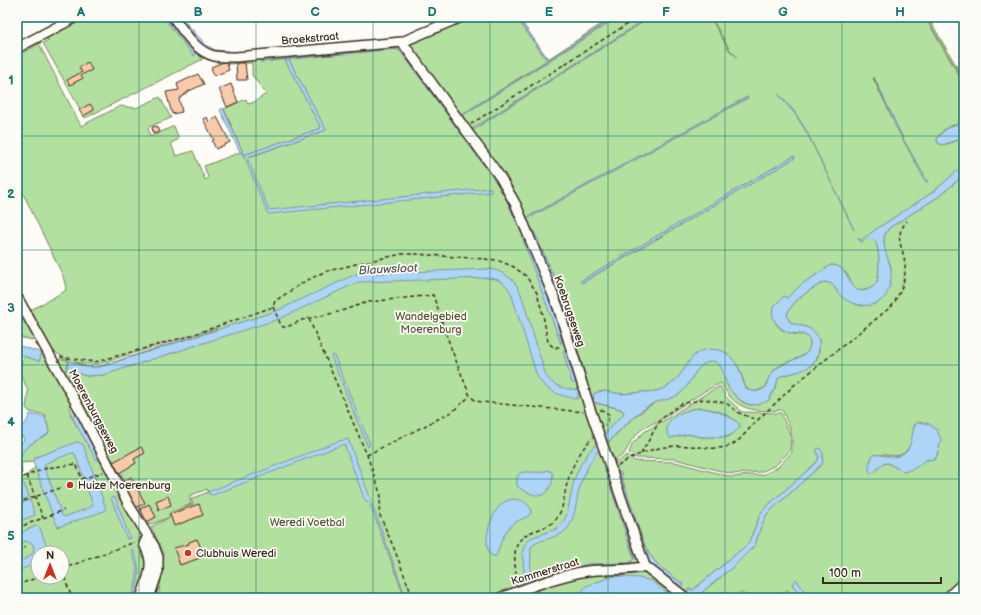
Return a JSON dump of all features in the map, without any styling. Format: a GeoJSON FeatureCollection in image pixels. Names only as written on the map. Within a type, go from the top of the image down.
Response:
{"type":"FeatureCollection","features":[{"type":"Feature","properties":{"kind":"street"},"geometry":{"type":"LineString","coordinates":[[17,48],[76,17]]}},
{"type":"Feature","properties":{"kind":"street","name":"Broekstraat"},"geometry":{"type":"LineString","coordinates":[[173,17],[196,46],[206,53],[216,56],[236,57],[402,42],[462,17]]}},
{"type":"Feature","properties":{"kind":"street","name":"Koebrugseweg"},"geometry":{"type":"LineString","coordinates":[[402,42],[500,177],[516,205],[558,307],[599,436],[645,566]]}},
{"type":"Feature","properties":{"kind":"street","name":"Moerenburgseweg"},"geometry":{"type":"LineString","coordinates":[[17,297],[51,355],[112,469],[129,505],[154,546],[159,565],[149,598]]}},
{"type":"Feature","properties":{"kind":"street"},"geometry":{"type":"LineString","coordinates":[[141,598],[150,570],[149,554],[144,544],[149,536]]}},
{"type":"Feature","properties":{"kind":"street"},"geometry":{"type":"LineString","coordinates":[[645,566],[686,598]]}},
{"type":"Feature","properties":{"kind":"street","name":"Kommerstraat"},"geometry":{"type":"LineString","coordinates":[[500,598],[532,586],[585,571],[634,569],[645,566]]}},
{"type":"Feature","properties":{"kind":"street"},"geometry":{"type":"LineString","coordinates":[[947,598],[964,582]]}},
{"type":"Feature","properties":{"kind":"path"},"geometry":{"type":"LineString","coordinates":[[465,129],[632,21],[630,17]]}},
{"type":"Feature","properties":{"kind":"path"},"geometry":{"type":"LineString","coordinates":[[611,469],[641,454],[666,446],[692,446],[709,449],[732,445],[793,386],[892,306],[900,294],[903,280],[905,266],[899,235],[900,230],[907,221]]}},
{"type":"Feature","properties":{"kind":"path"},"geometry":{"type":"LineString","coordinates":[[568,342],[563,346],[554,348],[548,342],[537,292],[526,276],[514,267],[496,260],[402,254],[324,272],[304,282],[275,301],[273,307],[279,322],[284,327],[287,327],[314,316],[338,312],[368,302],[430,294],[433,295],[451,348],[470,396],[476,401],[591,412]]}},
{"type":"Feature","properties":{"kind":"path"},"geometry":{"type":"LineString","coordinates":[[51,355],[95,362],[186,337],[273,307]]}},
{"type":"Feature","properties":{"kind":"path"},"geometry":{"type":"LineString","coordinates":[[309,318],[367,455],[381,496],[379,513],[413,598]]}},
{"type":"Feature","properties":{"kind":"path"},"geometry":{"type":"LineString","coordinates":[[367,455],[452,412],[470,396]]}},
{"type":"Feature","properties":{"kind":"path"},"geometry":{"type":"LineString","coordinates":[[641,454],[659,422],[668,412],[681,404],[704,399],[726,403],[739,413],[758,420]]}},
{"type":"Feature","properties":{"kind":"path"},"geometry":{"type":"LineString","coordinates":[[519,591],[515,556],[518,543],[524,535],[545,527],[556,519],[562,508],[568,482],[576,460],[592,437],[599,436]]}},
{"type":"Feature","properties":{"kind":"path"},"geometry":{"type":"LineString","coordinates":[[17,480],[48,468],[76,464],[82,479],[112,469]]}},
{"type":"Feature","properties":{"kind":"path"},"geometry":{"type":"LineString","coordinates":[[27,476],[43,518]]}},
{"type":"Feature","properties":{"kind":"path"},"geometry":{"type":"LineString","coordinates":[[17,503],[60,488]]}},
{"type":"Feature","properties":{"kind":"path"},"geometry":{"type":"LineString","coordinates":[[17,528],[64,510]]}},
{"type":"Feature","properties":{"kind":"path"},"geometry":{"type":"LineString","coordinates":[[70,567],[149,536]]}},
{"type":"Feature","properties":{"kind":"path"},"geometry":{"type":"LineString","coordinates":[[17,550],[26,547]]}},
{"type":"Feature","properties":{"kind":"path"},"geometry":{"type":"LineString","coordinates":[[17,585],[30,580]]}},
{"type":"Feature","properties":{"kind":"path"},"geometry":{"type":"LineString","coordinates":[[67,585],[72,598]]}},
{"type":"Feature","properties":{"kind":"green space"},"geometry":{"type":"Polygon","coordinates":[[[83,17],[86,17],[83,18],[84,20],[90,17],[163,17],[194,56],[190,46],[167,17],[170,17],[203,59],[85,118],[43,43],[49,40],[47,40],[47,36],[83,17]]]}},
{"type":"Feature","properties":{"kind":"green space"},"geometry":{"type":"Polygon","coordinates":[[[468,17],[473,17],[455,26],[475,17],[516,17],[547,60],[461,115],[425,66],[466,122],[463,115],[615,19],[614,17],[640,17],[643,21],[472,129],[470,127],[469,128],[471,131],[651,17],[710,17],[729,50],[737,57],[730,50],[711,17],[925,17],[964,84],[964,123],[947,128],[940,134],[937,142],[940,144],[946,144],[964,140],[964,165],[933,192],[861,241],[858,238],[861,242],[872,238],[877,246],[879,272],[875,285],[866,290],[857,290],[853,287],[850,279],[844,271],[837,266],[831,265],[808,280],[787,298],[784,297],[776,304],[773,308],[773,314],[774,320],[778,326],[782,330],[790,333],[806,335],[809,339],[810,345],[809,350],[805,354],[775,369],[769,377],[766,387],[759,390],[749,390],[746,388],[739,368],[725,353],[719,350],[704,351],[694,355],[677,380],[663,389],[621,394],[604,391],[596,403],[620,409],[624,412],[622,417],[611,426],[602,439],[525,219],[409,44],[468,17]],[[747,97],[528,217],[527,216],[528,218],[748,98],[747,97]],[[794,156],[580,281],[582,283],[795,158],[794,156]],[[532,229],[558,296],[561,293],[532,229]],[[560,301],[587,381],[563,301],[560,301]]]}},
{"type":"Feature","properties":{"kind":"green space"},"geometry":{"type":"Polygon","coordinates":[[[518,17],[548,59],[612,17],[614,18],[548,60],[518,17]]]}},
{"type":"Feature","properties":{"kind":"green space"},"geometry":{"type":"Polygon","coordinates":[[[926,17],[928,17],[964,79],[964,82],[926,17]]]}},
{"type":"Feature","properties":{"kind":"green space"},"geometry":{"type":"Polygon","coordinates":[[[37,41],[41,43],[38,43],[17,52],[37,41]]]}},
{"type":"Feature","properties":{"kind":"green space","name":"Wandelgebied Moerenburg"},"geometry":{"type":"Polygon","coordinates":[[[39,44],[81,126],[120,106],[136,108],[160,97],[171,118],[148,127],[150,137],[174,126],[179,139],[171,143],[176,156],[193,151],[205,180],[208,178],[204,166],[241,152],[245,158],[326,130],[289,60],[285,60],[321,128],[244,155],[224,109],[246,99],[248,104],[254,102],[266,94],[252,75],[252,63],[227,63],[236,62],[236,60],[399,46],[505,190],[550,294],[639,557],[638,561],[641,567],[684,598],[406,598],[371,505],[405,598],[158,598],[164,554],[151,527],[170,517],[149,525],[112,459],[108,460],[57,360],[68,360],[50,349],[17,293],[17,291],[23,302],[26,302],[29,311],[65,291],[66,288],[63,276],[17,181],[17,56],[39,44]],[[216,328],[98,364],[74,362],[88,367],[101,366],[217,329],[216,328]],[[221,337],[100,367],[85,367],[69,361],[66,370],[87,376],[103,375],[221,337]],[[207,489],[189,496],[191,504],[169,513],[169,515],[193,504],[191,499],[208,492],[207,489]]]}},
{"type":"Feature","properties":{"kind":"green space"},"geometry":{"type":"Polygon","coordinates":[[[964,175],[964,579],[944,598],[809,598],[792,584],[803,598],[785,598],[791,593],[787,590],[778,598],[750,598],[740,592],[733,598],[695,598],[734,566],[755,545],[761,526],[767,514],[822,464],[823,454],[818,454],[819,457],[817,462],[761,513],[748,544],[693,590],[689,589],[687,592],[692,598],[657,572],[648,562],[646,557],[654,567],[684,585],[659,566],[649,554],[643,541],[620,472],[645,555],[605,446],[627,424],[645,409],[655,403],[678,395],[699,368],[708,361],[717,362],[719,364],[730,389],[744,403],[751,405],[769,400],[779,377],[807,367],[816,360],[819,354],[819,340],[815,333],[810,329],[790,322],[787,315],[797,300],[814,287],[825,282],[833,284],[837,292],[855,304],[862,306],[880,301],[884,297],[889,286],[891,267],[884,249],[884,236],[889,228],[938,197],[964,175]],[[721,383],[705,391],[663,418],[641,430],[631,441],[625,453],[615,461],[616,463],[627,455],[635,461],[675,462],[732,477],[763,475],[778,467],[792,452],[792,440],[789,426],[782,410],[762,411],[746,408],[732,399],[721,383]],[[915,424],[912,441],[903,453],[894,456],[879,454],[873,455],[870,462],[877,469],[883,464],[888,463],[904,472],[926,460],[935,459],[939,449],[937,430],[929,424],[915,424]]]}},
{"type":"Feature","properties":{"kind":"green space"},"geometry":{"type":"Polygon","coordinates":[[[17,301],[39,341],[17,337],[17,301]]]}},
{"type":"Feature","properties":{"kind":"green space"},"geometry":{"type":"Polygon","coordinates":[[[34,344],[41,346],[107,468],[105,469],[113,486],[144,536],[139,538],[149,559],[137,598],[17,598],[17,479],[25,477],[51,452],[36,457],[33,462],[21,463],[22,473],[17,477],[19,474],[19,460],[21,452],[49,430],[45,421],[46,415],[30,412],[26,408],[28,391],[20,372],[20,367],[24,356],[39,361],[42,349],[34,344]],[[71,405],[69,406],[72,412],[70,414],[78,428],[82,424],[71,405]]]}},
{"type":"Feature","properties":{"kind":"green space"},"geometry":{"type":"Polygon","coordinates":[[[720,386],[726,397],[742,412],[781,413],[791,437],[790,451],[776,465],[761,472],[732,474],[675,459],[636,458],[629,453],[632,444],[644,432],[720,386]],[[704,408],[688,410],[674,417],[668,425],[667,430],[670,438],[689,434],[701,437],[728,437],[740,427],[737,422],[727,415],[704,408]]]}},
{"type":"Feature","properties":{"kind":"water"},"geometry":{"type":"Polygon","coordinates":[[[163,17],[167,17],[196,54],[194,56],[163,17]]]}},
{"type":"Feature","properties":{"kind":"water"},"geometry":{"type":"Polygon","coordinates":[[[179,17],[181,17],[206,45],[215,50],[228,51],[228,53],[213,51],[203,46],[179,17]]]}},
{"type":"Feature","properties":{"kind":"water"},"geometry":{"type":"Polygon","coordinates":[[[516,17],[518,17],[548,60],[614,18],[615,19],[463,115],[466,123],[425,66],[461,115],[547,61],[516,17]]]}},
{"type":"Feature","properties":{"kind":"water"},"geometry":{"type":"Polygon","coordinates":[[[640,17],[644,21],[651,17],[473,130],[472,129],[643,21],[640,17]]]}},
{"type":"Feature","properties":{"kind":"water"},"geometry":{"type":"Polygon","coordinates":[[[393,48],[396,49],[260,62],[393,48]]]}},
{"type":"Feature","properties":{"kind":"water"},"geometry":{"type":"Polygon","coordinates":[[[400,51],[402,52],[462,135],[401,52],[400,51]]]}},
{"type":"Feature","properties":{"kind":"water"},"geometry":{"type":"Polygon","coordinates":[[[285,60],[289,60],[326,130],[245,158],[240,152],[220,110],[223,108],[244,155],[321,128],[285,60]]]}},
{"type":"Feature","properties":{"kind":"water"},"geometry":{"type":"Polygon","coordinates":[[[874,77],[904,141],[928,182],[926,182],[896,127],[874,77]]]}},
{"type":"Feature","properties":{"kind":"water"},"geometry":{"type":"Polygon","coordinates":[[[778,94],[794,111],[806,130],[854,230],[807,133],[795,114],[778,94]]]}},
{"type":"Feature","properties":{"kind":"water"},"geometry":{"type":"Polygon","coordinates":[[[747,97],[748,98],[527,219],[527,216],[528,217],[747,97]]]}},
{"type":"Feature","properties":{"kind":"water"},"geometry":{"type":"Polygon","coordinates":[[[959,123],[964,123],[964,140],[956,140],[943,145],[938,143],[937,138],[946,129],[959,123]]]}},
{"type":"Feature","properties":{"kind":"water"},"geometry":{"type":"Polygon","coordinates":[[[467,142],[484,162],[503,191],[522,234],[504,195],[501,190],[498,190],[501,189],[467,142]]]}},
{"type":"Feature","properties":{"kind":"water"},"geometry":{"type":"Polygon","coordinates":[[[794,156],[795,158],[581,283],[580,281],[794,156]]]}},
{"type":"Feature","properties":{"kind":"water"},"geometry":{"type":"Polygon","coordinates":[[[248,160],[269,210],[491,188],[491,192],[268,214],[246,161],[248,160]]]}},
{"type":"Feature","properties":{"kind":"water"},"geometry":{"type":"Polygon","coordinates":[[[964,165],[964,175],[938,197],[889,228],[886,232],[884,243],[891,270],[891,279],[888,292],[882,300],[871,305],[859,305],[842,297],[831,284],[825,282],[814,287],[797,300],[787,315],[790,322],[807,328],[816,334],[819,342],[818,355],[811,365],[801,371],[779,377],[769,400],[764,403],[754,405],[742,401],[727,385],[719,365],[713,361],[708,362],[699,368],[686,387],[678,395],[655,403],[646,408],[634,417],[601,448],[596,453],[583,478],[573,517],[568,528],[559,535],[531,547],[530,581],[531,582],[562,570],[588,564],[628,563],[634,559],[629,564],[591,565],[571,569],[553,575],[531,590],[530,598],[523,598],[524,570],[522,553],[525,544],[531,538],[556,529],[563,522],[567,514],[574,480],[581,464],[591,449],[623,415],[624,412],[621,409],[593,402],[594,393],[604,391],[621,394],[659,390],[675,381],[698,352],[710,349],[723,351],[734,360],[739,368],[744,386],[747,389],[759,391],[766,387],[769,377],[775,370],[805,354],[809,349],[810,342],[807,336],[790,333],[782,329],[776,323],[773,311],[776,304],[784,296],[787,298],[802,284],[831,265],[843,270],[857,290],[863,291],[871,288],[877,282],[879,272],[877,246],[875,241],[871,238],[861,242],[858,238],[861,240],[933,192],[964,165]]]}},
{"type":"Feature","properties":{"kind":"water"},"geometry":{"type":"Polygon","coordinates":[[[531,229],[533,229],[561,293],[558,297],[531,229]]]}},
{"type":"Feature","properties":{"kind":"water"},"geometry":{"type":"Polygon","coordinates":[[[526,239],[551,303],[559,329],[562,342],[561,344],[523,240],[526,239]]]}},
{"type":"Feature","properties":{"kind":"water"},"geometry":{"type":"Polygon","coordinates":[[[489,269],[504,274],[516,284],[521,294],[545,373],[551,381],[559,386],[579,390],[577,399],[553,392],[543,385],[536,373],[511,293],[507,286],[501,282],[495,279],[487,278],[358,282],[279,319],[103,375],[87,376],[66,370],[69,361],[85,367],[100,367],[276,311],[356,274],[489,269]]]}},
{"type":"Feature","properties":{"kind":"water"},"geometry":{"type":"Polygon","coordinates":[[[560,301],[563,301],[587,381],[585,381],[560,301]]]}},
{"type":"Feature","properties":{"kind":"water"},"geometry":{"type":"Polygon","coordinates":[[[17,345],[42,353],[39,361],[17,354],[17,345]]]}},
{"type":"Feature","properties":{"kind":"water"},"geometry":{"type":"Polygon","coordinates":[[[564,350],[576,383],[572,383],[563,351],[564,350]]]}},
{"type":"Feature","properties":{"kind":"water"},"geometry":{"type":"Polygon","coordinates":[[[334,355],[370,445],[368,447],[331,356],[334,355]]]}},
{"type":"Feature","properties":{"kind":"water"},"geometry":{"type":"Polygon","coordinates":[[[17,381],[22,394],[22,402],[17,415],[17,381]]]}},
{"type":"Feature","properties":{"kind":"water"},"geometry":{"type":"Polygon","coordinates":[[[702,408],[726,415],[739,423],[740,427],[733,434],[725,437],[701,437],[689,434],[670,438],[667,431],[667,425],[670,420],[682,412],[702,408]]]}},
{"type":"Feature","properties":{"kind":"water"},"geometry":{"type":"Polygon","coordinates":[[[74,411],[76,411],[100,458],[99,460],[96,460],[70,413],[72,412],[74,416],[76,415],[74,411]]]}},
{"type":"Feature","properties":{"kind":"water"},"geometry":{"type":"Polygon","coordinates":[[[30,414],[45,417],[49,431],[48,434],[30,444],[20,455],[20,473],[17,475],[17,446],[24,440],[23,437],[18,436],[17,430],[25,424],[30,414]]]}},
{"type":"Feature","properties":{"kind":"water"},"geometry":{"type":"Polygon","coordinates":[[[918,422],[929,424],[937,430],[941,440],[935,459],[926,460],[915,468],[904,472],[888,463],[885,463],[871,474],[869,471],[869,465],[873,455],[895,457],[904,453],[910,445],[913,430],[918,422]]]}},
{"type":"Feature","properties":{"kind":"water"},"geometry":{"type":"Polygon","coordinates":[[[348,439],[371,500],[370,502],[366,501],[364,498],[344,444],[213,495],[209,494],[208,492],[336,442],[348,439]]]}},
{"type":"Feature","properties":{"kind":"water"},"geometry":{"type":"Polygon","coordinates":[[[77,442],[83,444],[106,509],[58,527],[33,462],[36,457],[77,442]],[[72,453],[46,463],[44,466],[64,517],[93,505],[75,454],[72,453]]]}},
{"type":"Feature","properties":{"kind":"water"},"geometry":{"type":"Polygon","coordinates":[[[820,448],[823,454],[822,464],[767,514],[761,526],[755,545],[734,566],[695,598],[687,592],[689,589],[693,590],[748,544],[761,513],[817,462],[819,457],[816,450],[820,448]]]}},
{"type":"Feature","properties":{"kind":"water"},"geometry":{"type":"Polygon","coordinates":[[[605,466],[635,558],[634,559],[604,467],[605,466]]]}},
{"type":"Feature","properties":{"kind":"water"},"geometry":{"type":"Polygon","coordinates":[[[548,470],[552,472],[553,478],[550,488],[543,495],[529,493],[517,486],[517,477],[520,473],[548,470]]]}},
{"type":"Feature","properties":{"kind":"water"},"geometry":{"type":"Polygon","coordinates":[[[620,472],[643,541],[649,554],[659,566],[684,585],[682,587],[654,568],[646,557],[617,473],[620,472]]]}},
{"type":"Feature","properties":{"kind":"water"},"geometry":{"type":"Polygon","coordinates":[[[22,483],[24,484],[29,497],[17,502],[17,485],[22,483]]]}},
{"type":"Feature","properties":{"kind":"water"},"geometry":{"type":"Polygon","coordinates":[[[115,497],[130,538],[127,539],[111,498],[115,497]]]}},
{"type":"Feature","properties":{"kind":"water"},"geometry":{"type":"Polygon","coordinates":[[[513,499],[521,500],[526,503],[531,509],[531,513],[508,529],[503,537],[496,556],[492,556],[487,544],[488,529],[498,508],[506,501],[513,499]]]}},
{"type":"Feature","properties":{"kind":"water"},"geometry":{"type":"Polygon","coordinates":[[[30,500],[35,515],[17,522],[17,505],[30,500]]]}},
{"type":"Feature","properties":{"kind":"water"},"geometry":{"type":"Polygon","coordinates":[[[372,504],[406,598],[370,505],[372,504]]]}},
{"type":"Feature","properties":{"kind":"water"},"geometry":{"type":"Polygon","coordinates":[[[36,526],[40,528],[46,545],[33,545],[32,543],[26,541],[17,544],[17,536],[36,526]]]}},
{"type":"Feature","properties":{"kind":"water"},"geometry":{"type":"Polygon","coordinates":[[[133,549],[139,574],[133,598],[131,598],[137,574],[136,564],[131,550],[133,549]]]}},
{"type":"Feature","properties":{"kind":"water"},"geometry":{"type":"Polygon","coordinates":[[[30,555],[30,566],[17,571],[17,559],[20,557],[24,560],[30,555]]]}},
{"type":"Feature","properties":{"kind":"water"},"geometry":{"type":"Polygon","coordinates":[[[614,576],[639,578],[652,581],[674,598],[577,598],[586,586],[614,576]]]}},
{"type":"Feature","properties":{"kind":"water"},"geometry":{"type":"Polygon","coordinates":[[[796,579],[809,598],[803,598],[792,584],[796,579]]]}},
{"type":"Feature","properties":{"kind":"building"},"geometry":{"type":"Polygon","coordinates":[[[226,61],[229,70],[214,76],[211,67],[226,61]]]}},
{"type":"Feature","properties":{"kind":"building"},"geometry":{"type":"Polygon","coordinates":[[[88,62],[92,70],[81,75],[83,78],[70,85],[67,80],[82,72],[79,67],[88,62]]]}},
{"type":"Feature","properties":{"kind":"building"},"geometry":{"type":"Polygon","coordinates":[[[236,63],[245,63],[247,80],[237,80],[236,63]]]}},
{"type":"Feature","properties":{"kind":"building"},"geometry":{"type":"Polygon","coordinates":[[[198,74],[204,84],[189,91],[179,99],[182,112],[172,114],[166,92],[179,90],[177,84],[198,74]]]}},
{"type":"Feature","properties":{"kind":"building"},"geometry":{"type":"Polygon","coordinates":[[[231,84],[238,102],[227,107],[219,89],[231,84]]]}},
{"type":"Feature","properties":{"kind":"building"},"geometry":{"type":"Polygon","coordinates":[[[90,104],[94,110],[83,116],[79,110],[90,104]]]}},
{"type":"Feature","properties":{"kind":"building"},"geometry":{"type":"Polygon","coordinates":[[[207,117],[209,122],[217,117],[230,142],[216,149],[212,141],[214,140],[203,119],[207,117]]]}},
{"type":"Feature","properties":{"kind":"building"},"geometry":{"type":"Polygon","coordinates":[[[157,126],[159,132],[153,134],[152,127],[157,126]]]}},
{"type":"Feature","properties":{"kind":"building"},"geometry":{"type":"Polygon","coordinates":[[[141,447],[145,453],[134,459],[136,463],[119,473],[113,462],[141,447]]]}},
{"type":"Feature","properties":{"kind":"building"},"geometry":{"type":"Polygon","coordinates":[[[131,477],[145,503],[135,508],[122,482],[131,477]]]}},
{"type":"Feature","properties":{"kind":"building"},"geometry":{"type":"Polygon","coordinates":[[[168,496],[171,505],[159,510],[156,501],[168,496]]]}},
{"type":"Feature","properties":{"kind":"building"},"geometry":{"type":"Polygon","coordinates":[[[149,504],[156,517],[147,522],[140,509],[149,504]]]}},
{"type":"Feature","properties":{"kind":"building"},"geometry":{"type":"Polygon","coordinates":[[[199,504],[203,515],[174,526],[170,514],[199,504]]]}},
{"type":"Feature","properties":{"kind":"building","name":"Clubhuis Weredi"},"geometry":{"type":"Polygon","coordinates":[[[197,539],[201,548],[197,549],[200,558],[180,565],[174,548],[189,544],[189,542],[197,539]]]}},
{"type":"Feature","properties":{"kind":"place","name":"Huize Moerenburg"},"geometry":{"type":"Point","coordinates":[70,485]}},
{"type":"Feature","properties":{"kind":"place","name":"Clubhuis Weredi"},"geometry":{"type":"Point","coordinates":[188,553]}},
{"type":"Feature","properties":{"kind":"water label","name":"Blauwsloot"},"geometry":{"type":"Point","coordinates":[388,269]}},
{"type":"Feature","properties":{"kind":"park label","name":"Weredi Voetbal"},"geometry":{"type":"Point","coordinates":[307,522]}}]}
